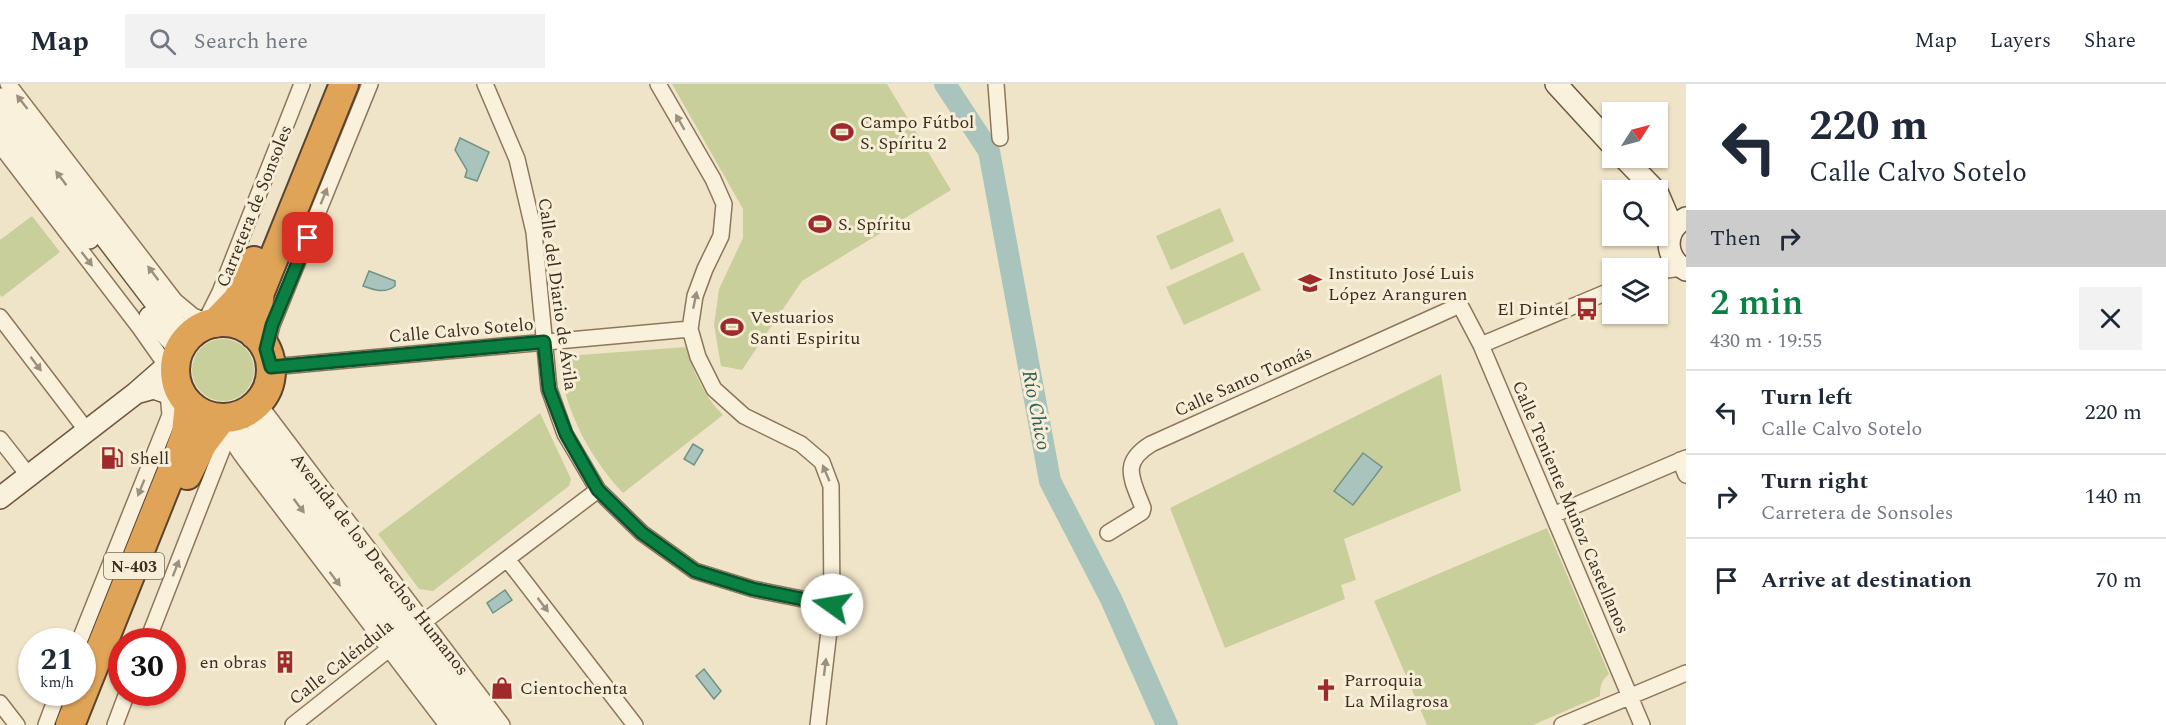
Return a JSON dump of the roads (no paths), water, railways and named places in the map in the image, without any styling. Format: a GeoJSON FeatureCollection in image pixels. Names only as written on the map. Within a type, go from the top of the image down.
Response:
{"type":"FeatureCollection","features":[{"type":"Feature","properties":{"kind":"highway","name":"Carretera de Sonsoles"},"geometry":{"type":"LineString","coordinates":[[70,725],[186,433],[189,356],[238,299],[326,84]]}},
{"type":"Feature","properties":{"kind":"highway","name":"Carretera de Sonsoles"},"geometry":{"type":"LineString","coordinates":[[263,350],[260,292],[344,84]]}},
{"type":"Feature","properties":{"kind":"highway"},"geometry":{"type":"LineString","coordinates":[[234,419],[210,417],[198,412],[189,356],[228,322],[242,326],[263,350]]}},
{"type":"Feature","properties":{"kind":"highway","name":"N-403"},"geometry":{"type":"LineString","coordinates":[[87,725],[193,460],[202,443],[266,392],[270,380],[263,350]]}},
{"type":"Feature","properties":{"kind":"main road"},"geometry":{"type":"LineString","coordinates":[[1556,84],[1602,134]]}},
{"type":"Feature","properties":{"kind":"main road"},"geometry":{"type":"LineString","coordinates":[[0,99],[162,311],[178,327],[189,356]]}},
{"type":"Feature","properties":{"kind":"main road"},"geometry":{"type":"LineString","coordinates":[[0,125],[152,319],[189,356]]}},
{"type":"Feature","properties":{"kind":"main road"},"geometry":{"type":"LineString","coordinates":[[1633,168],[1645,180]]}},
{"type":"Feature","properties":{"kind":"main road"},"geometry":{"type":"LineString","coordinates":[[1668,205],[1682,221],[1669,240],[1674,261],[1684,269]]}},
{"type":"Feature","properties":{"kind":"main road"},"geometry":{"type":"LineString","coordinates":[[0,498],[136,393],[189,356]]}},
{"type":"Feature","properties":{"kind":"main road","name":"Avenida de los Derechos Humanos"},"geometry":{"type":"LineString","coordinates":[[234,419],[243,446],[268,464],[406,635],[485,725]]}},
{"type":"Feature","properties":{"kind":"main road","name":"Avenida de los Derechos Humanos"},"geometry":{"type":"LineString","coordinates":[[234,419],[279,455],[406,635],[466,725]]}},
{"type":"Feature","properties":{"kind":"street"},"geometry":{"type":"LineString","coordinates":[[8,84],[175,302],[189,356]]}},
{"type":"Feature","properties":{"kind":"street","name":"Carretera de Sonsoles"},"geometry":{"type":"LineString","coordinates":[[84,628],[189,356],[220,292],[302,84]]}},
{"type":"Feature","properties":{"kind":"street"},"geometry":{"type":"LineString","coordinates":[[263,350],[370,84]]}},
{"type":"Feature","properties":{"kind":"street","name":"Calle del Diario de Ávila"},"geometry":{"type":"LineString","coordinates":[[485,84],[517,159],[534,232],[549,389],[566,434],[598,490],[642,533],[695,571],[753,589],[832,605]]}},
{"type":"Feature","properties":{"kind":"street"},"geometry":{"type":"LineString","coordinates":[[658,84],[713,179],[724,204],[721,236],[695,296],[690,329],[698,357],[714,389],[744,416],[801,444],[822,462],[831,486],[832,605],[818,725]]}},
{"type":"Feature","properties":{"kind":"street"},"geometry":{"type":"LineString","coordinates":[[996,84],[1000,138]]}},
{"type":"Feature","properties":{"kind":"street"},"geometry":{"type":"LineString","coordinates":[[0,146],[140,328],[189,356]]}},
{"type":"Feature","properties":{"kind":"street"},"geometry":{"type":"LineString","coordinates":[[1665,258],[1670,251]]}},
{"type":"Feature","properties":{"kind":"street"},"geometry":{"type":"LineString","coordinates":[[1668,270],[1684,269]]}},
{"type":"Feature","properties":{"kind":"street"},"geometry":{"type":"LineString","coordinates":[[1481,345],[1602,294]]}},
{"type":"Feature","properties":{"kind":"street","name":"Calle Teniente Muñoz Castellanos"},"geometry":{"type":"LineString","coordinates":[[1460,305],[1481,345],[1642,725]]}},
{"type":"Feature","properties":{"kind":"street","name":"Calle Santo Tomás"},"geometry":{"type":"LineString","coordinates":[[1108,533],[1142,512],[1143,508],[1130,474],[1132,462],[1142,450],[1216,414],[1460,305]]}},
{"type":"Feature","properties":{"kind":"street"},"geometry":{"type":"LineString","coordinates":[[0,317],[87,431]]}},
{"type":"Feature","properties":{"kind":"street","name":"Calle Calvo Sotelo"},"geometry":{"type":"LineString","coordinates":[[263,350],[544,342],[690,329]]}},
{"type":"Feature","properties":{"kind":"street"},"geometry":{"type":"LineString","coordinates":[[152,628],[234,419]]}},
{"type":"Feature","properties":{"kind":"street"},"geometry":{"type":"LineString","coordinates":[[0,438],[28,476]]}},
{"type":"Feature","properties":{"kind":"street"},"geometry":{"type":"LineString","coordinates":[[218,459],[243,446]]}},
{"type":"Feature","properties":{"kind":"street"},"geometry":{"type":"LineString","coordinates":[[1553,514],[1683,459],[1686,475]]}},
{"type":"Feature","properties":{"kind":"street","name":"Calle Caléndula"},"geometry":{"type":"LineString","coordinates":[[293,725],[406,635],[598,490]]}},
{"type":"Feature","properties":{"kind":"street"},"geometry":{"type":"LineString","coordinates":[[507,559],[635,725]]}},
{"type":"Feature","properties":{"kind":"street","name":"Avenida de los Derechos Humanos"},"geometry":{"type":"LineString","coordinates":[[406,635],[447,725]]}},
{"type":"Feature","properties":{"kind":"street","name":"Avenida de los Derechos Humanos"},"geometry":{"type":"LineString","coordinates":[[406,635],[502,725]]}},
{"type":"Feature","properties":{"kind":"street"},"geometry":{"type":"LineString","coordinates":[[1562,725],[1686,673]]}},
{"type":"Feature","properties":{"kind":"street"},"geometry":{"type":"LineString","coordinates":[[0,704],[16,725]]}},
{"type":"Feature","properties":{"kind":"street"},"geometry":{"type":"LineString","coordinates":[[46,725],[53,706]]}},
{"type":"Feature","properties":{"kind":"street"},"geometry":{"type":"LineString","coordinates":[[115,725],[122,706]]}},
{"type":"Feature","properties":{"kind":"water"},"geometry":{"type":"Polygon","coordinates":[[[460,138],[489,152],[477,181],[465,177],[467,170],[455,150],[460,138]]]}},
{"type":"Feature","properties":{"kind":"water"},"geometry":{"type":"Polygon","coordinates":[[[369,271],[395,281],[395,286],[383,291],[363,286],[369,271]]]}},
{"type":"Feature","properties":{"kind":"water"},"geometry":{"type":"Polygon","coordinates":[[[693,444],[703,450],[694,465],[684,459],[693,444]]]}},
{"type":"Feature","properties":{"kind":"water"},"geometry":{"type":"Polygon","coordinates":[[[1363,453],[1382,467],[1353,505],[1334,491],[1363,453]]]}},
{"type":"Feature","properties":{"kind":"water"},"geometry":{"type":"Polygon","coordinates":[[[505,590],[512,600],[493,613],[487,603],[505,590]]]}},
{"type":"Feature","properties":{"kind":"water"},"geometry":{"type":"Polygon","coordinates":[[[704,669],[721,691],[714,699],[696,676],[704,669]]]}},
{"type":"Feature","properties":{"kind":"waterway","name":"Río Chico"},"geometry":{"type":"LineString","coordinates":[[945,84],[989,151],[1050,481],[1111,599],[1167,725]]}},
{"type":"Feature","properties":{"kind":"place","name":"Campo Fútbol S. Spíritu 2"},"geometry":{"type":"Point","coordinates":[842,132]}},
{"type":"Feature","properties":{"kind":"place","name":"S. Spíritu"},"geometry":{"type":"Point","coordinates":[820,224]}},
{"type":"Feature","properties":{"kind":"place","name":"Instituto José Luis López Aranguren"},"geometry":{"type":"Point","coordinates":[1310,283]}},
{"type":"Feature","properties":{"kind":"place","name":"El Dintel"},"geometry":{"type":"Point","coordinates":[1587,309]}},
{"type":"Feature","properties":{"kind":"place","name":"Vestuarios Santi Espiritu"},"geometry":{"type":"Point","coordinates":[732,327]}},
{"type":"Feature","properties":{"kind":"place","name":"Shell"},"geometry":{"type":"Point","coordinates":[112,458]}},
{"type":"Feature","properties":{"kind":"place","name":"en obras"},"geometry":{"type":"Point","coordinates":[285,662]}},
{"type":"Feature","properties":{"kind":"place","name":"Cientochenta"},"geometry":{"type":"Point","coordinates":[502,688]}},
{"type":"Feature","properties":{"kind":"place","name":"Parroquia La Milagrosa"},"geometry":{"type":"Point","coordinates":[1326,690]}}]}
